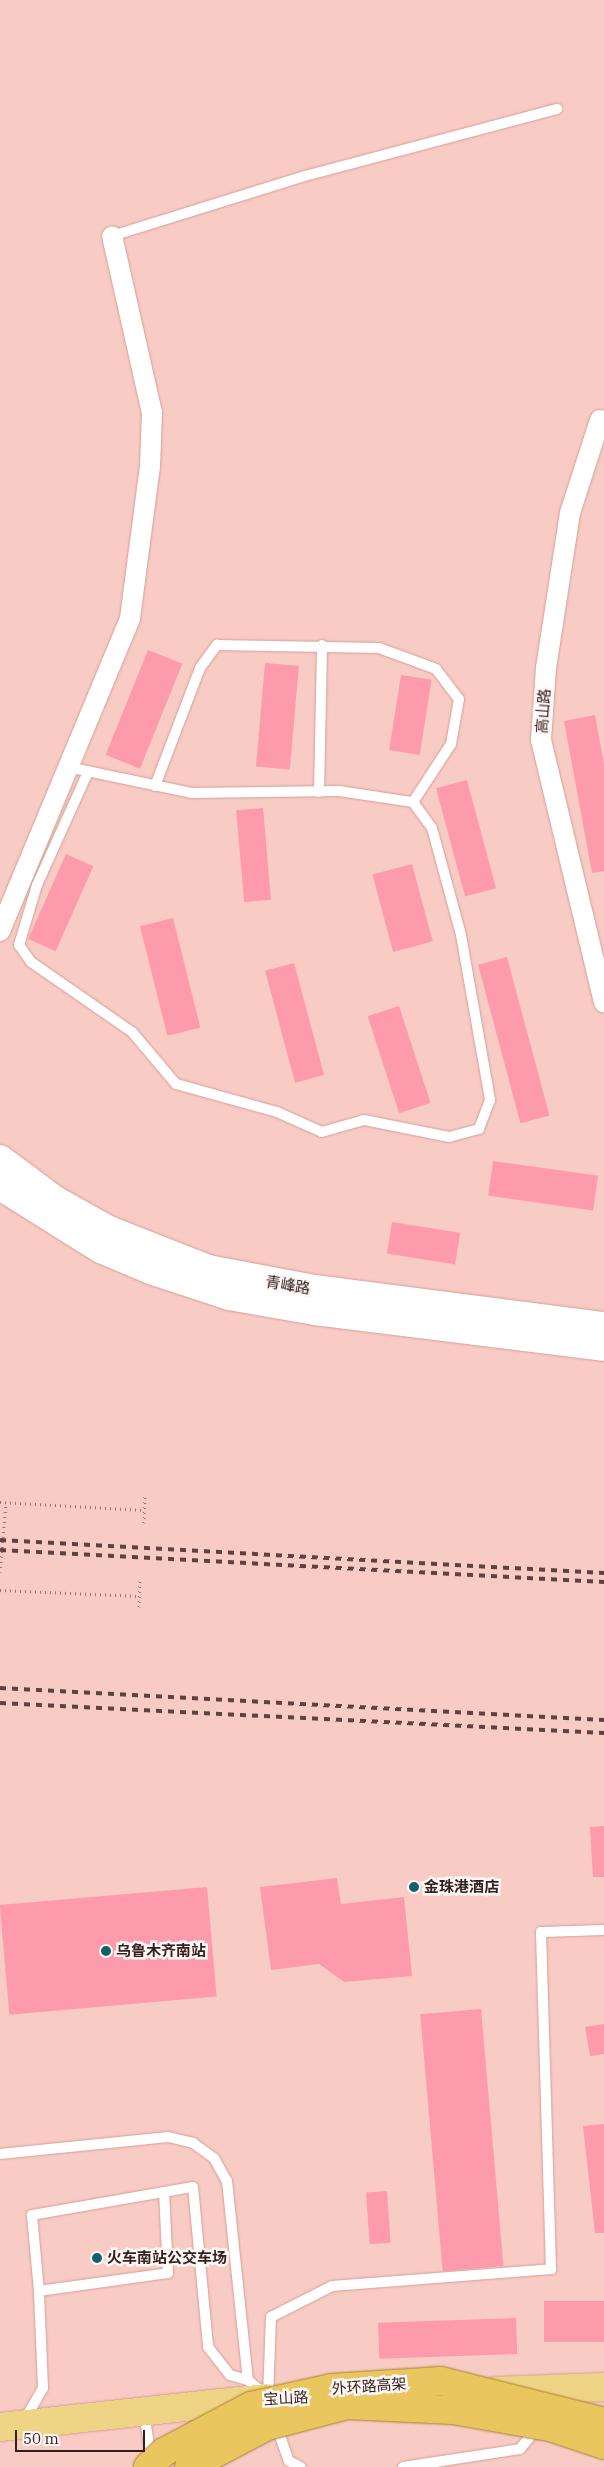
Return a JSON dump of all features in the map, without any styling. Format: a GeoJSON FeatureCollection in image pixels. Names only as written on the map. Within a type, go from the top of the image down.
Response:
{"type":"FeatureCollection","features":[{"type":"Feature","properties":{"kind":"highway","name":"外环路高架"},"geometry":{"type":"LineString","coordinates":[[149,2460],[251,2406],[332,2388],[441,2381],[604,2422]]}},
{"type":"Feature","properties":{"kind":"highway","name":"外环路高架"},"geometry":{"type":"LineString","coordinates":[[189,2467],[267,2426],[347,2405],[453,2410],[550,2427],[604,2445]]}},
{"type":"Feature","properties":{"kind":"main road","name":"青峰路"},"geometry":{"type":"LineString","coordinates":[[0,1158],[56,1200],[109,1230],[208,1269],[314,1289],[604,1326]]}},
{"type":"Feature","properties":{"kind":"main road","name":"青峰路"},"geometry":{"type":"LineString","coordinates":[[0,1186],[101,1248],[153,1271],[229,1296],[315,1311],[604,1346]]}},
{"type":"Feature","properties":{"kind":"main road","name":"宝山路"},"geometry":{"type":"LineString","coordinates":[[11,2426],[268,2398],[604,2387]]}},
{"type":"Feature","properties":{"kind":"street"},"geometry":{"type":"LineString","coordinates":[[0,931],[130,618],[150,467],[152,413],[112,236]]}},
{"type":"Feature","properties":{"kind":"street","name":"高山路"},"geometry":{"type":"LineString","coordinates":[[600,420],[570,513],[546,668],[540,740],[604,1002]]}},
{"type":"Feature","properties":{"kind":"lane"},"geometry":{"type":"LineString","coordinates":[[112,236],[305,176],[557,109]]}},
{"type":"Feature","properties":{"kind":"lane"},"geometry":{"type":"LineString","coordinates":[[155,786],[200,668],[217,645],[322,645],[379,648],[436,669],[459,699],[451,744],[413,802]]}},
{"type":"Feature","properties":{"kind":"lane"},"geometry":{"type":"LineString","coordinates":[[319,792],[322,645]]}},
{"type":"Feature","properties":{"kind":"lane"},"geometry":{"type":"LineString","coordinates":[[68,767],[191,793],[319,792],[413,802],[432,828],[461,935],[490,1100],[479,1129],[449,1136],[364,1120],[322,1132],[277,1112],[176,1084],[132,1032],[73,995],[31,962],[19,945],[36,885],[88,772]]}},
{"type":"Feature","properties":{"kind":"lane"},"geometry":{"type":"LineString","coordinates":[[302,2467],[289,2461],[268,2398],[271,2317],[332,2286],[551,2269],[541,1932],[604,1930]]}},
{"type":"Feature","properties":{"kind":"lane"},"geometry":{"type":"LineString","coordinates":[[0,2154],[168,2137],[194,2143],[214,2158],[226,2181],[248,2380]]}},
{"type":"Feature","properties":{"kind":"lane"},"geometry":{"type":"LineString","coordinates":[[11,2426],[43,2388],[39,2291],[32,2215],[193,2187],[208,2347],[230,2375],[248,2380],[268,2398]]}},
{"type":"Feature","properties":{"kind":"lane"},"geometry":{"type":"LineString","coordinates":[[39,2291],[168,2274],[164,2192]]}},
{"type":"Feature","properties":{"kind":"lane"},"geometry":{"type":"LineString","coordinates":[[403,2467],[520,2450],[559,2400],[604,2387]]}},
{"type":"Feature","properties":{"kind":"lane"},"geometry":{"type":"LineString","coordinates":[[144,2413],[149,2460]]}},
{"type":"Feature","properties":{"kind":"path"},"geometry":{"type":"LineString","coordinates":[[144,1523],[145,1495]]}},
{"type":"Feature","properties":{"kind":"path"},"geometry":{"type":"LineString","coordinates":[[0,1502],[144,1510]]}},
{"type":"Feature","properties":{"kind":"path"},"geometry":{"type":"LineString","coordinates":[[0,1572],[6,1503]]}},
{"type":"Feature","properties":{"kind":"path"},"geometry":{"type":"LineString","coordinates":[[139,1607],[140,1580]]}},
{"type":"Feature","properties":{"kind":"path"},"geometry":{"type":"LineString","coordinates":[[0,1590],[139,1596]]}},
{"type":"Feature","properties":{"kind":"building"},"geometry":{"type":"Polygon","coordinates":[[[148,650],[182,664],[140,769],[106,755],[148,650]]]}},
{"type":"Feature","properties":{"kind":"building"},"geometry":{"type":"Polygon","coordinates":[[[265,663],[299,666],[290,770],[256,767],[265,663]]]}},
{"type":"Feature","properties":{"kind":"building"},"geometry":{"type":"Polygon","coordinates":[[[401,675],[432,680],[420,755],[389,750],[401,675]]]}},
{"type":"Feature","properties":{"kind":"building"},"geometry":{"type":"Polygon","coordinates":[[[595,715],[604,764],[604,871],[592,873],[564,721],[595,715]]]}},
{"type":"Feature","properties":{"kind":"building"},"geometry":{"type":"Polygon","coordinates":[[[467,780],[496,888],[465,896],[436,788],[467,780]]]}},
{"type":"Feature","properties":{"kind":"building"},"geometry":{"type":"Polygon","coordinates":[[[263,808],[271,900],[244,902],[236,810],[263,808]]]}},
{"type":"Feature","properties":{"kind":"building"},"geometry":{"type":"Polygon","coordinates":[[[66,854],[93,866],[56,951],[28,939],[66,854]]]}},
{"type":"Feature","properties":{"kind":"building"},"geometry":{"type":"Polygon","coordinates":[[[412,864],[433,941],[393,952],[372,875],[412,864]]]}},
{"type":"Feature","properties":{"kind":"building"},"geometry":{"type":"Polygon","coordinates":[[[173,918],[200,1028],[167,1036],[140,926],[173,918]]]}},
{"type":"Feature","properties":{"kind":"building"},"geometry":{"type":"Polygon","coordinates":[[[507,957],[549,1115],[520,1123],[478,965],[507,957]]]}},
{"type":"Feature","properties":{"kind":"building"},"geometry":{"type":"Polygon","coordinates":[[[294,963],[324,1075],[295,1083],[265,971],[294,963]]]}},
{"type":"Feature","properties":{"kind":"building"},"geometry":{"type":"Polygon","coordinates":[[[399,1006],[431,1103],[399,1113],[368,1016],[399,1006]]]}},
{"type":"Feature","properties":{"kind":"building"},"geometry":{"type":"Polygon","coordinates":[[[493,1161],[598,1176],[593,1210],[488,1196],[493,1161]]]}},
{"type":"Feature","properties":{"kind":"building"},"geometry":{"type":"Polygon","coordinates":[[[392,1222],[460,1233],[455,1264],[387,1254],[392,1222]]]}},
{"type":"Feature","properties":{"kind":"building"},"geometry":{"type":"Polygon","coordinates":[[[604,1826],[604,1877],[593,1877],[590,1827],[604,1826]]]}},
{"type":"Feature","properties":{"kind":"building"},"geometry":{"type":"Polygon","coordinates":[[[337,1878],[341,1904],[404,1897],[412,1976],[344,1982],[319,1964],[271,1970],[260,1887],[337,1878]]]}},
{"type":"Feature","properties":{"kind":"building","name":"乌鲁木齐南站"},"geometry":{"type":"Polygon","coordinates":[[[207,1887],[217,1997],[9,2015],[0,1905],[207,1887]]]}},
{"type":"Feature","properties":{"kind":"building"},"geometry":{"type":"Polygon","coordinates":[[[481,2009],[503,2266],[443,2271],[420,2014],[481,2009]]]}},
{"type":"Feature","properties":{"kind":"building"},"geometry":{"type":"Polygon","coordinates":[[[604,2024],[604,2054],[590,2056],[585,2027],[604,2024]]]}},
{"type":"Feature","properties":{"kind":"building"},"geometry":{"type":"Polygon","coordinates":[[[604,2124],[604,2233],[595,2233],[583,2126],[604,2124]]]}},
{"type":"Feature","properties":{"kind":"building"},"geometry":{"type":"Polygon","coordinates":[[[387,2191],[391,2243],[370,2244],[366,2192],[387,2191]]]}},
{"type":"Feature","properties":{"kind":"building"},"geometry":{"type":"Polygon","coordinates":[[[544,2301],[604,2301],[604,2342],[544,2342],[544,2301]]]}},
{"type":"Feature","properties":{"kind":"building"},"geometry":{"type":"Polygon","coordinates":[[[516,2318],[517,2354],[379,2359],[378,2323],[516,2318]]]}},
{"type":"Feature","properties":{"kind":"railway"},"geometry":{"type":"LineString","coordinates":[[0,1540],[604,1573]]}},
{"type":"Feature","properties":{"kind":"railway"},"geometry":{"type":"LineString","coordinates":[[0,1550],[604,1582]]}},
{"type":"Feature","properties":{"kind":"railway"},"geometry":{"type":"LineString","coordinates":[[0,1688],[604,1720]]}},
{"type":"Feature","properties":{"kind":"railway"},"geometry":{"type":"LineString","coordinates":[[0,1703],[604,1733]]}},
{"type":"Feature","properties":{"kind":"place","name":"金珠港酒店"},"geometry":{"type":"Point","coordinates":[414,1887]}},
{"type":"Feature","properties":{"kind":"place","name":"乌鲁木齐南站"},"geometry":{"type":"Point","coordinates":[106,1951]}},
{"type":"Feature","properties":{"kind":"place","name":"火车南站公交车场"},"geometry":{"type":"Point","coordinates":[97,2258]}}]}
